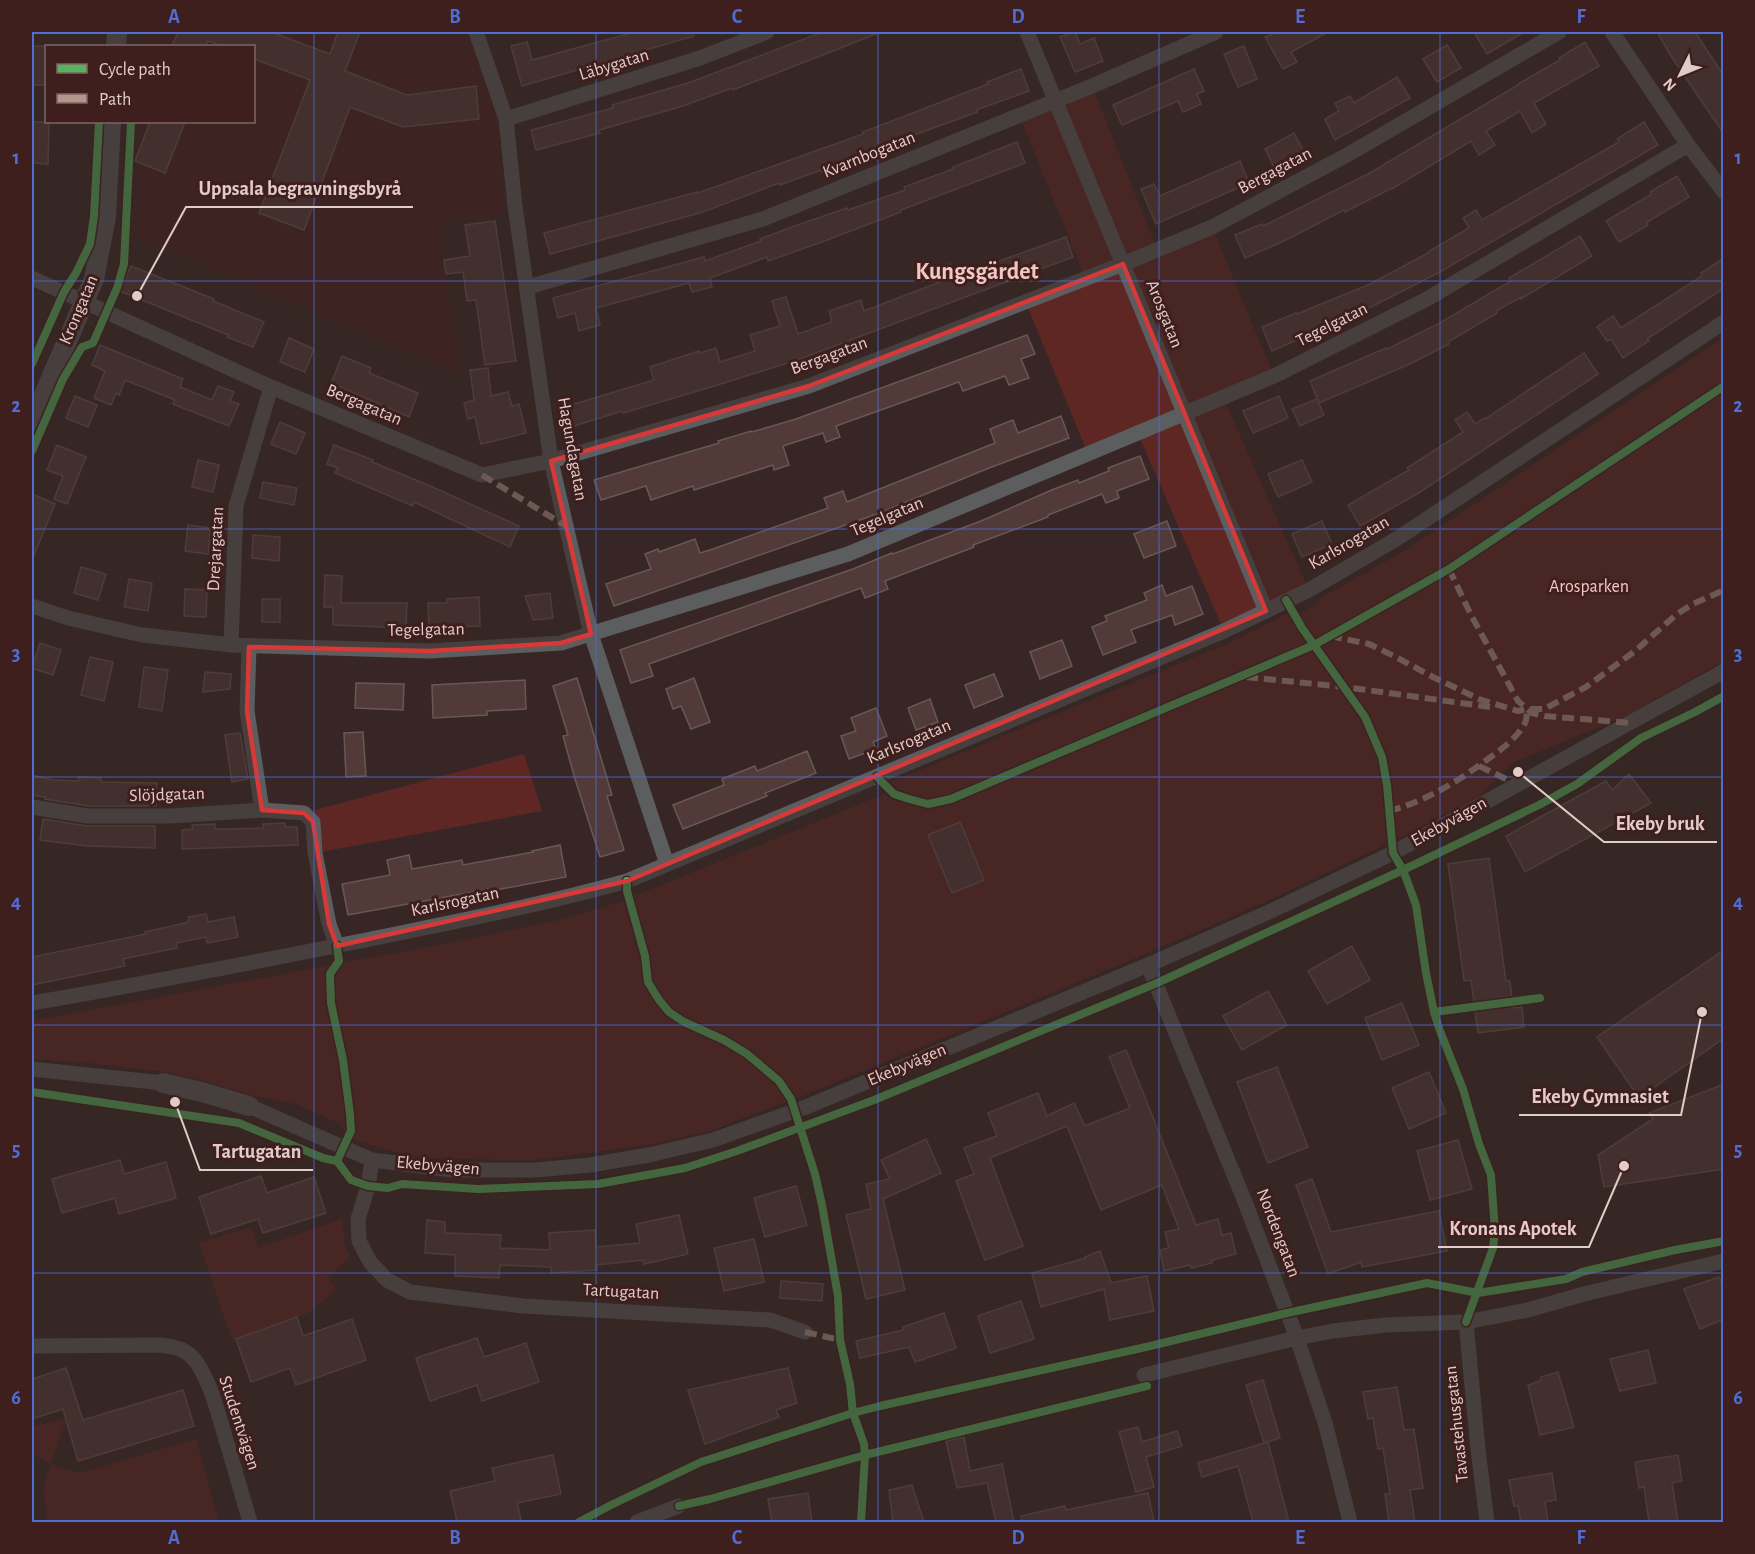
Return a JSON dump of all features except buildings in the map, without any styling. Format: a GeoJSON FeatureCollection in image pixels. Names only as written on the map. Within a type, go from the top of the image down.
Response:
{"type":"FeatureCollection","features":[{"type":"Feature","properties":{"kind":"street","name":"Hagundagatan"},"geometry":{"type":"LineString","coordinates":[[476,32],[506,119],[515,206],[551,460],[591,634],[668,864]]}},
{"type":"Feature","properties":{"kind":"street","name":"Läbygatan"},"geometry":{"type":"LineString","coordinates":[[506,119],[700,58],[767,32]]}},
{"type":"Feature","properties":{"kind":"street","name":"Arosgatan"},"geometry":{"type":"LineString","coordinates":[[1028,32],[1266,611]]}},
{"type":"Feature","properties":{"kind":"street","name":"Kvarnbogatan"},"geometry":{"type":"LineString","coordinates":[[528,286],[763,219],[1056,101],[1216,32]]}},
{"type":"Feature","properties":{"kind":"street","name":"Bergagatan"},"geometry":{"type":"LineString","coordinates":[[32,278],[271,387],[482,475],[551,460],[809,386],[1123,264],[1233,216],[1347,154],[1559,32]]}},
{"type":"Feature","properties":{"kind":"street"},"geometry":{"type":"LineString","coordinates":[[1612,32],[1688,145],[1724,192]]}},
{"type":"Feature","properties":{"kind":"street","name":"Krongatan"},"geometry":{"type":"LineString","coordinates":[[32,422],[94,279],[106,217],[111,123]]}},
{"type":"Feature","properties":{"kind":"street","name":"Tegelgatan"},"geometry":{"type":"LineString","coordinates":[[32,606],[68,618],[142,635],[249,647],[430,651],[561,643],[848,554],[1274,376],[1427,299],[1688,145]]}},
{"type":"Feature","properties":{"kind":"street","name":"Karlsrogatan"},"geometry":{"type":"LineString","coordinates":[[32,1003],[337,946],[562,899],[627,881],[1224,631],[1309,590],[1398,538],[1724,322]]}},
{"type":"Feature","properties":{"kind":"street","name":"Drejargatan"},"geometry":{"type":"LineString","coordinates":[[231,645],[236,506],[271,387]]}},
{"type":"Feature","properties":{"kind":"street"},"geometry":{"type":"LineString","coordinates":[[249,647],[247,711],[262,810]]}},
{"type":"Feature","properties":{"kind":"street","name":"Ekebyvägen"},"geometry":{"type":"LineString","coordinates":[[32,1069],[163,1083],[202,1092],[249,1106],[372,1160],[452,1170],[536,1170],[590,1165],[649,1155],[713,1140],[806,1107],[1271,911],[1393,853],[1724,671]]}},
{"type":"Feature","properties":{"kind":"street","name":"Slöjdgatan"},"geometry":{"type":"LineString","coordinates":[[32,807],[88,816],[170,816],[262,810],[304,813],[313,822],[315,853],[329,924],[337,946]]}},
{"type":"Feature","properties":{"kind":"street","name":"Nordengatan"},"geometry":{"type":"LineString","coordinates":[[1148,964],[1243,1197],[1297,1338],[1326,1426],[1350,1522]]}},
{"type":"Feature","properties":{"kind":"street","name":"Tartugatan"},"geometry":{"type":"LineString","coordinates":[[372,1160],[368,1186],[358,1219],[359,1241],[370,1262],[387,1280],[410,1293],[523,1306],[770,1320],[805,1332]]}},
{"type":"Feature","properties":{"kind":"street"},"geometry":{"type":"LineString","coordinates":[[1144,1375],[1333,1331],[1384,1325],[1466,1322],[1528,1310],[1584,1294],[1724,1261]]}},
{"type":"Feature","properties":{"kind":"street","name":"Tavastehusgatan"},"geometry":{"type":"LineString","coordinates":[[1466,1322],[1487,1522]]}},
{"type":"Feature","properties":{"kind":"street","name":"Studentvägen"},"geometry":{"type":"LineString","coordinates":[[32,1346],[160,1345],[172,1346],[185,1351],[191,1356],[205,1378],[218,1413],[250,1522]]}},
{"type":"Feature","properties":{"kind":"street"},"geometry":{"type":"LineString","coordinates":[[637,1522],[679,1506]]}},
{"type":"Feature","properties":{"kind":"highlighted area"},"geometry":{"type":"Polygon","coordinates":[[[1123,264],[1266,611],[627,881],[337,946],[329,924],[313,822],[304,813],[262,810],[247,711],[249,647],[430,651],[561,643],[591,634],[551,461],[809,386],[1123,264]]]}},
{"type":"Feature","properties":{"kind":"shaded area"},"geometry":{"type":"Polygon","coordinates":[[[144,32],[467,32],[498,121],[505,215],[439,222],[460,374],[135,236],[140,123],[255,123],[255,45],[143,45],[144,32]]]}},
{"type":"Feature","properties":{"kind":"green space"},"geometry":{"type":"Polygon","coordinates":[[[1092,86],[1157,249],[1212,227],[1274,376],[1223,397],[1309,590],[1224,631],[1138,434],[1088,454],[1026,303],[1086,280],[1019,115],[1092,86]]]}},
{"type":"Feature","properties":{"kind":"green space","name":"Arosparken"},"geometry":{"type":"Polygon","coordinates":[[[1723,338],[1723,661],[1626,716],[1514,762],[1477,798],[1399,838],[1267,901],[1145,954],[805,1095],[710,1131],[648,1145],[534,1160],[410,1156],[354,1140],[338,1123],[295,1104],[165,1072],[32,1059],[32,1021],[449,943],[564,919],[620,902],[882,795],[891,782],[1227,644],[1286,614],[1292,618],[1316,605],[1319,599],[1406,550],[1723,338]]]}},
{"type":"Feature","properties":{"kind":"green space"},"geometry":{"type":"Polygon","coordinates":[[[524,754],[542,811],[315,853],[304,813],[524,754]]]}},
{"type":"Feature","properties":{"kind":"green space"},"geometry":{"type":"Polygon","coordinates":[[[342,1219],[345,1246],[350,1257],[328,1278],[337,1289],[308,1313],[232,1340],[199,1243],[251,1227],[258,1248],[342,1219]]]}},
{"type":"Feature","properties":{"kind":"green space"},"geometry":{"type":"Polygon","coordinates":[[[67,1418],[51,1464],[32,1454],[32,1427],[67,1418]]]}},
{"type":"Feature","properties":{"kind":"green space"},"geometry":{"type":"Polygon","coordinates":[[[196,1439],[219,1522],[48,1522],[43,1489],[51,1464],[79,1473],[196,1439]]]}},
{"type":"Feature","properties":{"kind":"marked path"},"geometry":{"type":"LineString","coordinates":[[482,475],[566,526]]}},
{"type":"Feature","properties":{"kind":"marked path"},"geometry":{"type":"LineString","coordinates":[[1449,569],[1471,615],[1518,701],[1532,713],[1631,723]]}},
{"type":"Feature","properties":{"kind":"marked path"},"geometry":{"type":"LineString","coordinates":[[1330,636],[1369,644],[1479,699],[1518,711],[1544,709],[1586,687],[1635,651],[1677,614],[1724,590]]}},
{"type":"Feature","properties":{"kind":"marked path"},"geometry":{"type":"LineString","coordinates":[[1246,677],[1345,687],[1490,707]]}},
{"type":"Feature","properties":{"kind":"marked path"},"geometry":{"type":"LineString","coordinates":[[1389,811],[1441,790],[1493,755],[1518,734],[1525,723],[1527,709]]}},
{"type":"Feature","properties":{"kind":"marked path"},"geometry":{"type":"LineString","coordinates":[[1479,766],[1506,779]]}},
{"type":"Feature","properties":{"kind":"marked path"},"geometry":{"type":"LineString","coordinates":[[805,1332],[840,1340]]}},
{"type":"Feature","properties":{"kind":"cycle path"},"geometry":{"type":"LineString","coordinates":[[32,364],[64,292],[90,244],[94,216],[99,123]]}},
{"type":"Feature","properties":{"kind":"cycle path"},"geometry":{"type":"LineString","coordinates":[[32,451],[63,379],[82,347],[93,343],[117,288],[124,264],[131,123]]}},
{"type":"Feature","properties":{"kind":"cycle path"},"geometry":{"type":"LineString","coordinates":[[877,777],[894,794],[909,799],[928,804],[951,799],[1314,645],[1449,569],[1724,386]]}},
{"type":"Feature","properties":{"kind":"cycle path"},"geometry":{"type":"LineString","coordinates":[[1286,600],[1302,628],[1365,717],[1382,757],[1393,853],[1403,870],[1416,905],[1434,1012],[1463,1089],[1479,1144],[1491,1175],[1495,1231],[1493,1248],[1466,1322]]}},
{"type":"Feature","properties":{"kind":"cycle path"},"geometry":{"type":"LineString","coordinates":[[32,1092],[239,1123],[323,1158],[337,1161],[351,1180],[368,1186],[388,1188],[402,1184],[478,1189],[598,1184],[685,1168],[874,1100],[1157,983],[1539,805],[1577,784],[1641,738],[1724,696]]}},
{"type":"Feature","properties":{"kind":"cycle path"},"geometry":{"type":"LineString","coordinates":[[627,881],[627,891],[645,956],[648,982],[659,1000],[669,1012],[684,1022],[724,1040],[747,1054],[779,1081],[791,1099],[815,1174],[822,1205],[838,1296],[840,1340],[850,1384],[853,1413],[864,1444],[861,1522]]}},
{"type":"Feature","properties":{"kind":"cycle path"},"geometry":{"type":"LineString","coordinates":[[337,946],[339,961],[330,974],[331,1003],[343,1060],[351,1131],[337,1161]]}},
{"type":"Feature","properties":{"kind":"cycle path"},"geometry":{"type":"LineString","coordinates":[[1434,1012],[1540,998]]}},
{"type":"Feature","properties":{"kind":"cycle path"},"geometry":{"type":"LineString","coordinates":[[579,1522],[701,1462],[880,1406],[1427,1283],[1478,1293],[1566,1279],[1582,1272],[1724,1241]]}},
{"type":"Feature","properties":{"kind":"cycle path"},"geometry":{"type":"LineString","coordinates":[[679,1506],[865,1455],[1147,1386]]}},
{"type":"Feature","properties":{"kind":"place","name":"Uppsala begravningsbyrå"},"geometry":{"type":"Point","coordinates":[137,296]}},
{"type":"Feature","properties":{"kind":"place","name":"Ekeby bruk"},"geometry":{"type":"Point","coordinates":[1518,772]}},
{"type":"Feature","properties":{"kind":"place","name":"Ekeby Gymnasiet"},"geometry":{"type":"Point","coordinates":[1702,1012]}},
{"type":"Feature","properties":{"kind":"place","name":"Tartugatan"},"geometry":{"type":"Point","coordinates":[175,1102]}},
{"type":"Feature","properties":{"kind":"place","name":"Kronans Apotek"},"geometry":{"type":"Point","coordinates":[1624,1166]}},
{"type":"Feature","properties":{"kind":"district","name":"Kungsgärdet"},"geometry":{"type":"Point","coordinates":[977,272]}}]}
